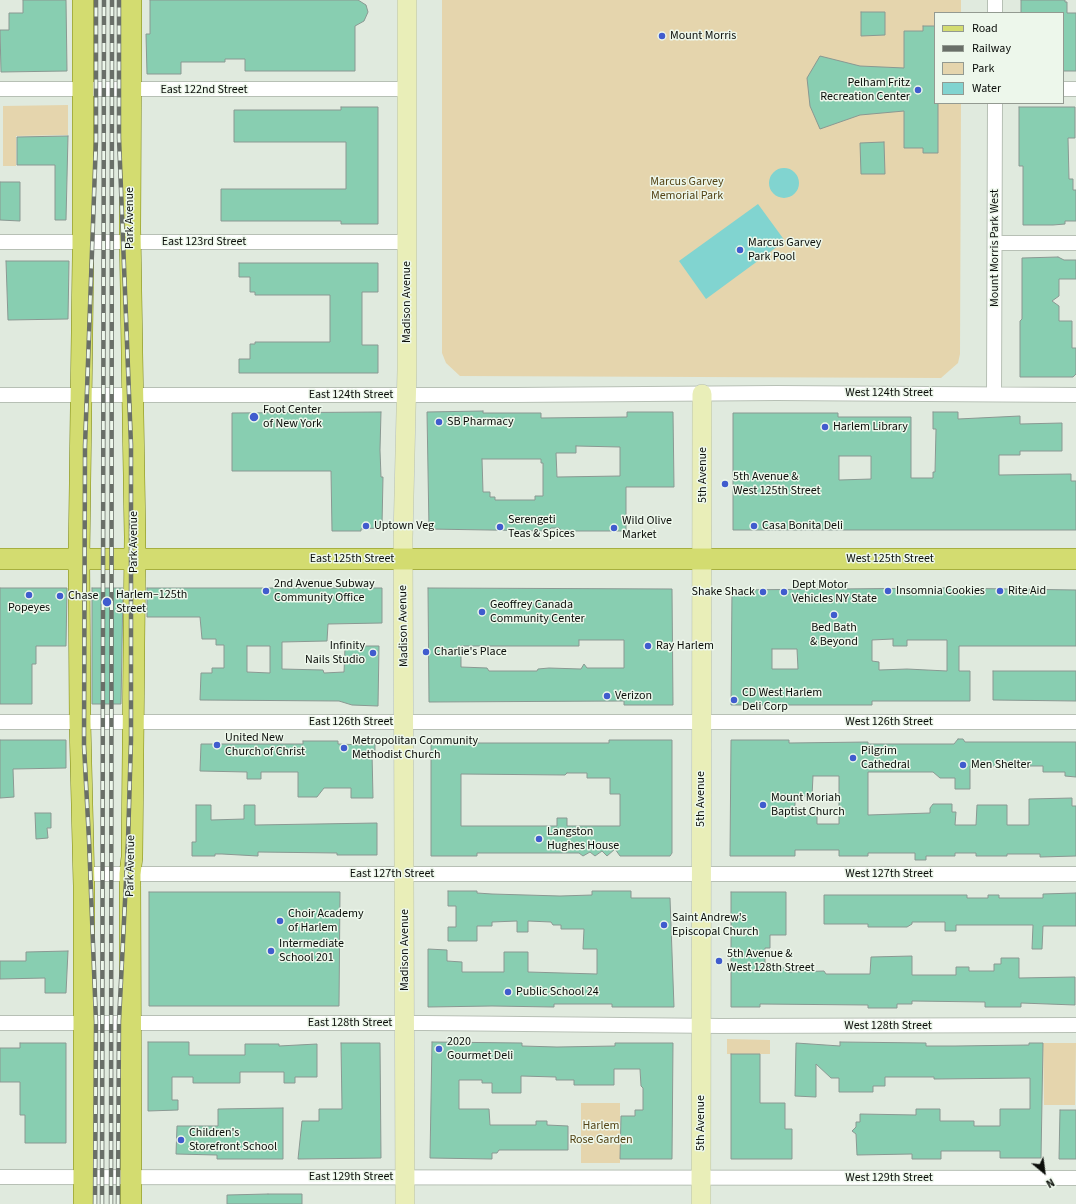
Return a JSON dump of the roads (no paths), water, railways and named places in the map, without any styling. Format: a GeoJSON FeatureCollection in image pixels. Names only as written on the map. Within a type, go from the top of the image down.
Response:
{"type":"FeatureCollection","features":[{"type":"Feature","properties":{"kind":"main road"},"geometry":{"type":"LineString","coordinates":[[83,0],[82,395],[79,559],[83,874],[84,1204]]}},
{"type":"Feature","properties":{"kind":"main road","name":"Park Avenue"},"geometry":{"type":"LineString","coordinates":[[131,0],[130,242],[134,559],[132,857],[130,874],[131,1204]]}},
{"type":"Feature","properties":{"kind":"main road","name":"Madison Avenue"},"geometry":{"type":"LineString","coordinates":[[405,1204],[404,560],[408,242],[408,0]]}},
{"type":"Feature","properties":{"kind":"main road","name":"5th Avenue"},"geometry":{"type":"LineString","coordinates":[[702,394],[702,1204]]}},
{"type":"Feature","properties":{"kind":"main road","name":"East 125th Street"},"geometry":{"type":"LineString","coordinates":[[0,559],[703,559]]}},
{"type":"Feature","properties":{"kind":"main road","name":"West 125th Street"},"geometry":{"type":"LineString","coordinates":[[703,559],[1076,559]]}},
{"type":"Feature","properties":{"kind":"street"},"geometry":{"type":"LineString","coordinates":[[995,0],[995,12]]}},
{"type":"Feature","properties":{"kind":"street","name":"East 122nd Street"},"geometry":{"type":"LineString","coordinates":[[0,89],[408,90]]}},
{"type":"Feature","properties":{"kind":"street"},"geometry":{"type":"LineString","coordinates":[[1064,89],[1076,89]]}},
{"type":"Feature","properties":{"kind":"street","name":"Mount Morris Park West"},"geometry":{"type":"LineString","coordinates":[[994,394],[996,243],[995,104]]}},
{"type":"Feature","properties":{"kind":"street","name":"East 123rd Street"},"geometry":{"type":"LineString","coordinates":[[0,242],[408,242]]}},
{"type":"Feature","properties":{"kind":"street"},"geometry":{"type":"LineString","coordinates":[[996,243],[1076,243]]}},
{"type":"Feature","properties":{"kind":"street","name":"East 124th Street"},"geometry":{"type":"LineString","coordinates":[[0,395],[702,394]]}},
{"type":"Feature","properties":{"kind":"street","name":"West 124th Street"},"geometry":{"type":"LineString","coordinates":[[702,394],[1076,395]]}},
{"type":"Feature","properties":{"kind":"street","name":"East 126th Street"},"geometry":{"type":"LineString","coordinates":[[0,722],[702,722]]}},
{"type":"Feature","properties":{"kind":"street","name":"West 126th Street"},"geometry":{"type":"LineString","coordinates":[[702,722],[1076,722]]}},
{"type":"Feature","properties":{"kind":"street","name":"East 127th Street"},"geometry":{"type":"LineString","coordinates":[[83,874],[701,874]]}},
{"type":"Feature","properties":{"kind":"street","name":"West 127th Street"},"geometry":{"type":"LineString","coordinates":[[701,874],[1076,874]]}},
{"type":"Feature","properties":{"kind":"street","name":"East 128th Street"},"geometry":{"type":"LineString","coordinates":[[0,1023],[405,1023],[701,1026]]}},
{"type":"Feature","properties":{"kind":"street","name":"West 128th Street"},"geometry":{"type":"LineString","coordinates":[[701,1026],[1076,1025]]}},
{"type":"Feature","properties":{"kind":"street","name":"East 129th Street"},"geometry":{"type":"LineString","coordinates":[[0,1177],[701,1178]]}},
{"type":"Feature","properties":{"kind":"street","name":"West 129th Street"},"geometry":{"type":"LineString","coordinates":[[701,1178],[1076,1178]]}},
{"type":"Feature","properties":{"kind":"water"},"geometry":{"type":"Polygon","coordinates":[[[784,168],[795,172],[799,183],[795,194],[784,198],[773,194],[769,183],[773,172],[784,168]]]}},
{"type":"Feature","properties":{"kind":"water"},"geometry":{"type":"Polygon","coordinates":[[[758,204],[785,241],[706,299],[679,261],[758,204]]]}},
{"type":"Feature","properties":{"kind":"railway"},"geometry":{"type":"LineString","coordinates":[[95,1204],[96,1022],[84,745],[85,446],[96,140],[96,0]]}},
{"type":"Feature","properties":{"kind":"railway"},"geometry":{"type":"LineString","coordinates":[[102,1204],[104,0]]}},
{"type":"Feature","properties":{"kind":"railway"},"geometry":{"type":"LineString","coordinates":[[111,1204],[112,0]]}},
{"type":"Feature","properties":{"kind":"railway"},"geometry":{"type":"LineString","coordinates":[[118,1204],[119,1021],[128,841],[131,740],[131,445],[119,138],[119,0]]}},
{"type":"Feature","properties":{"kind":"place","name":"Mount Morris"},"geometry":{"type":"Point","coordinates":[662,36]}},
{"type":"Feature","properties":{"kind":"place","name":"Pelham Fritz Recreation Center"},"geometry":{"type":"Point","coordinates":[918,90]}},
{"type":"Feature","properties":{"kind":"place","name":"Marcus Garvey Park Pool"},"geometry":{"type":"Point","coordinates":[740,250]}},
{"type":"Feature","properties":{"kind":"place","name":"Foot Center of New York"},"geometry":{"type":"Point","coordinates":[254,417]}},
{"type":"Feature","properties":{"kind":"place","name":"SB Pharmacy"},"geometry":{"type":"Point","coordinates":[439,422]}},
{"type":"Feature","properties":{"kind":"place","name":"Harlem Library"},"geometry":{"type":"Point","coordinates":[825,427]}},
{"type":"Feature","properties":{"kind":"place","name":"5th Avenue & West 125th Street"},"geometry":{"type":"Point","coordinates":[725,484]}},
{"type":"Feature","properties":{"kind":"place","name":"Uptown Veg"},"geometry":{"type":"Point","coordinates":[366,526]}},
{"type":"Feature","properties":{"kind":"place","name":"Casa Bonita Deli"},"geometry":{"type":"Point","coordinates":[754,526]}},
{"type":"Feature","properties":{"kind":"place","name":"Serengeti Teas & Spices"},"geometry":{"type":"Point","coordinates":[500,527]}},
{"type":"Feature","properties":{"kind":"place","name":"Wild Olive Market"},"geometry":{"type":"Point","coordinates":[614,528]}},
{"type":"Feature","properties":{"kind":"place","name":"2nd Avenue Subway Community Office"},"geometry":{"type":"Point","coordinates":[266,591]}},
{"type":"Feature","properties":{"kind":"place","name":"Insomnia Cookies"},"geometry":{"type":"Point","coordinates":[888,591]}},
{"type":"Feature","properties":{"kind":"place","name":"Rite Aid"},"geometry":{"type":"Point","coordinates":[1000,591]}},
{"type":"Feature","properties":{"kind":"place","name":"Shake Shack"},"geometry":{"type":"Point","coordinates":[763,592]}},
{"type":"Feature","properties":{"kind":"place","name":"Dept Motor Vehicles NY State"},"geometry":{"type":"Point","coordinates":[784,592]}},
{"type":"Feature","properties":{"kind":"place","name":"Popeyes"},"geometry":{"type":"Point","coordinates":[29,595]}},
{"type":"Feature","properties":{"kind":"place","name":"Chase"},"geometry":{"type":"Point","coordinates":[60,596]}},
{"type":"Feature","properties":{"kind":"place","name":"Harlem–125th Street"},"geometry":{"type":"Point","coordinates":[107,602]}},
{"type":"Feature","properties":{"kind":"place","name":"Geoffrey Canada Community Center"},"geometry":{"type":"Point","coordinates":[482,612]}},
{"type":"Feature","properties":{"kind":"place","name":"Bed Bath & Beyond"},"geometry":{"type":"Point","coordinates":[834,615]}},
{"type":"Feature","properties":{"kind":"place","name":"Ray Harlem"},"geometry":{"type":"Point","coordinates":[648,646]}},
{"type":"Feature","properties":{"kind":"place","name":"Charlie's Place"},"geometry":{"type":"Point","coordinates":[426,652]}},
{"type":"Feature","properties":{"kind":"place","name":"Infinity Nails Studio"},"geometry":{"type":"Point","coordinates":[373,653]}},
{"type":"Feature","properties":{"kind":"place","name":"Verizon"},"geometry":{"type":"Point","coordinates":[607,696]}},
{"type":"Feature","properties":{"kind":"place","name":"CD West Harlem Deli Corp"},"geometry":{"type":"Point","coordinates":[734,700]}},
{"type":"Feature","properties":{"kind":"place","name":"United New Church of Christ"},"geometry":{"type":"Point","coordinates":[217,745]}},
{"type":"Feature","properties":{"kind":"place","name":"Metropolitan Community Methodist Church"},"geometry":{"type":"Point","coordinates":[344,748]}},
{"type":"Feature","properties":{"kind":"place","name":"Pilgrim Cathedral"},"geometry":{"type":"Point","coordinates":[853,758]}},
{"type":"Feature","properties":{"kind":"place","name":"Men Shelter"},"geometry":{"type":"Point","coordinates":[963,765]}},
{"type":"Feature","properties":{"kind":"place","name":"Mount Moriah Baptist Church"},"geometry":{"type":"Point","coordinates":[763,805]}},
{"type":"Feature","properties":{"kind":"place","name":"Langston Hughes House"},"geometry":{"type":"Point","coordinates":[539,839]}},
{"type":"Feature","properties":{"kind":"place","name":"Choir Academy of Harlem"},"geometry":{"type":"Point","coordinates":[280,921]}},
{"type":"Feature","properties":{"kind":"place","name":"Saint Andrew's Episcopal Church"},"geometry":{"type":"Point","coordinates":[664,925]}},
{"type":"Feature","properties":{"kind":"place","name":"Intermediate School 201"},"geometry":{"type":"Point","coordinates":[271,951]}},
{"type":"Feature","properties":{"kind":"place","name":"5th Avenue & West 128th Street"},"geometry":{"type":"Point","coordinates":[719,961]}},
{"type":"Feature","properties":{"kind":"place","name":"Public School 24"},"geometry":{"type":"Point","coordinates":[508,992]}},
{"type":"Feature","properties":{"kind":"place","name":"2020 Gourmet Deli"},"geometry":{"type":"Point","coordinates":[439,1049]}},
{"type":"Feature","properties":{"kind":"place","name":"Children's Storefront School"},"geometry":{"type":"Point","coordinates":[181,1140]}},
{"type":"Feature","properties":{"kind":"park label","name":"Marcus Garvey Memorial Park"},"geometry":{"type":"Point","coordinates":[687,189]}},
{"type":"Feature","properties":{"kind":"park label","name":"Harlem Rose Garden"},"geometry":{"type":"Point","coordinates":[601,1133]}}]}
